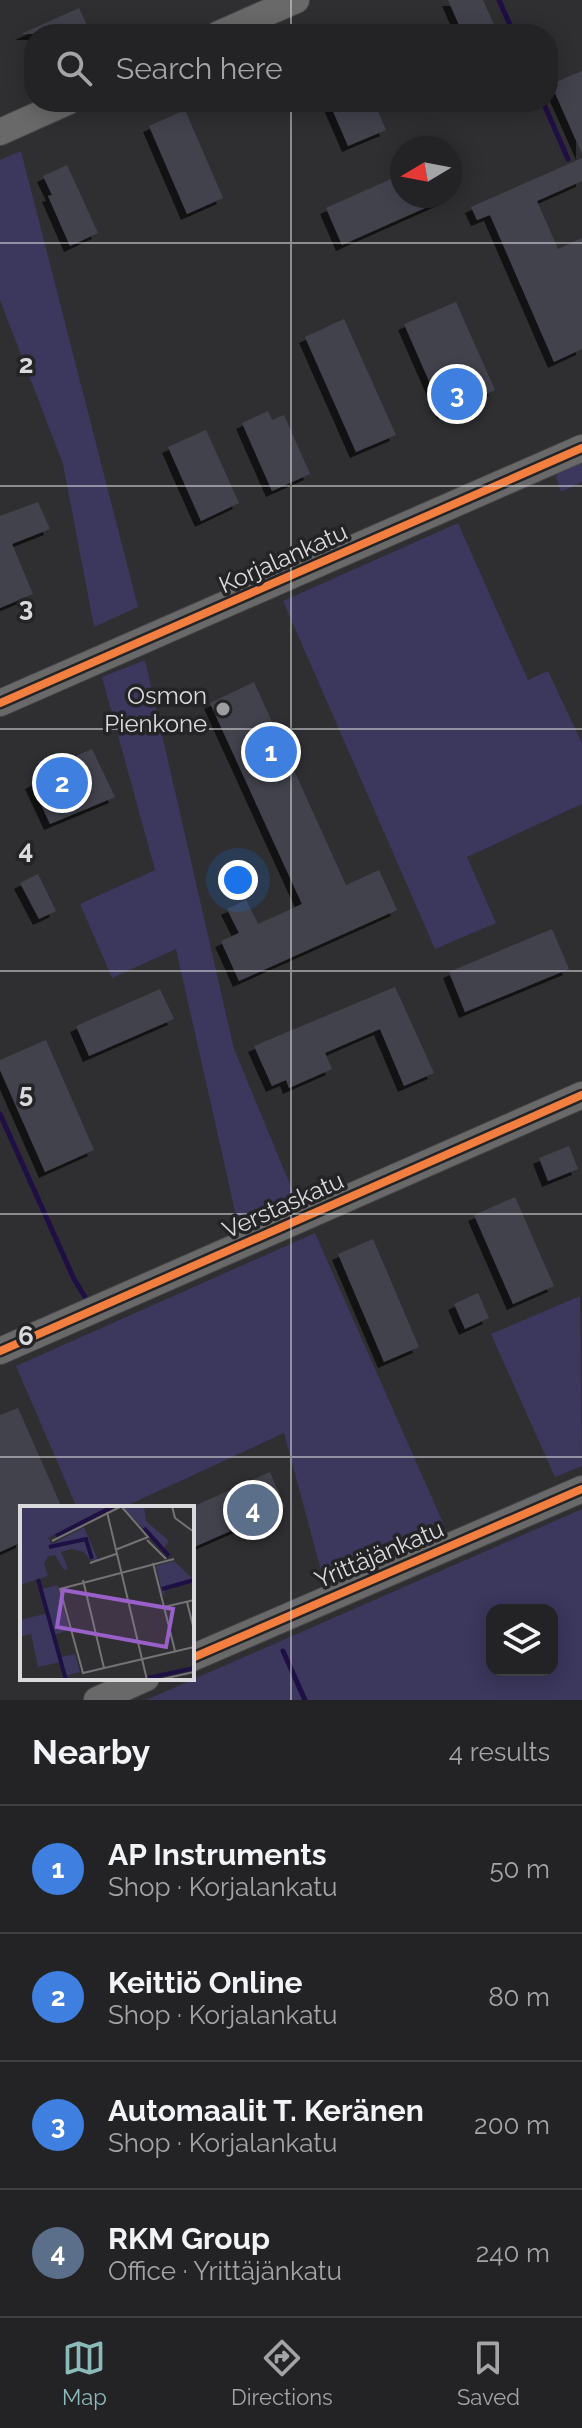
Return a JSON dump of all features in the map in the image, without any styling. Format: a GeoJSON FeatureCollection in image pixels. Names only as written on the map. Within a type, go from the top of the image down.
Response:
{"type":"FeatureCollection","features":[{"type":"Feature","properties":{"kind":"street"},"geometry":{"type":"LineString","coordinates":[[242,24],[296,0]]}},
{"type":"Feature","properties":{"kind":"street"},"geometry":{"type":"LineString","coordinates":[[0,132],[45,112]]}},
{"type":"Feature","properties":{"kind":"street","name":"Korjalankatu"},"geometry":{"type":"LineString","coordinates":[[0,703],[582,448]]}},
{"type":"Feature","properties":{"kind":"street","name":"Verstaskatu"},"geometry":{"type":"LineString","coordinates":[[0,1351],[582,1095]]}},
{"type":"Feature","properties":{"kind":"street","name":"Yrittäjänkatu"},"geometry":{"type":"LineString","coordinates":[[194,1657],[582,1489]]}},
{"type":"Feature","properties":{"kind":"street"},"geometry":{"type":"LineString","coordinates":[[97,1700],[142,1680]]}},
{"type":"Feature","properties":{"kind":"shaded area"},"geometry":{"type":"Polygon","coordinates":[[[21,151],[138,607],[94,627],[63,464],[0,300],[0,160],[21,151]]]}},
{"type":"Feature","properties":{"kind":"shaded area"},"geometry":{"type":"Polygon","coordinates":[[[582,462],[582,482],[561,492],[556,477],[558,473],[582,462]]]}},
{"type":"Feature","properties":{"kind":"shaded area"},"geometry":{"type":"Polygon","coordinates":[[[458,523],[528,680],[548,671],[582,743],[582,804],[467,857],[496,923],[435,949],[283,601],[458,523]]]}},
{"type":"Feature","properties":{"kind":"shaded area"},"geometry":{"type":"Polygon","coordinates":[[[145,660],[234,1049],[297,1201],[239,1229],[176,949],[112,978],[80,904],[155,870],[102,677],[145,660]]]}},
{"type":"Feature","properties":{"kind":"shaded area"},"geometry":{"type":"Polygon","coordinates":[[[315,1233],[444,1525],[323,1578],[284,1433],[126,1506],[76,1506],[16,1366],[315,1233]]]}},
{"type":"Feature","properties":{"kind":"shaded area"},"geometry":{"type":"Polygon","coordinates":[[[580,1296],[582,1466],[555,1477],[491,1334],[580,1296]]]}},
{"type":"Feature","properties":{"kind":"shaded area"},"geometry":{"type":"Polygon","coordinates":[[[582,1509],[582,1700],[146,1700],[194,1680],[582,1509]]]}},
{"type":"Feature","properties":{"kind":"building"},"geometry":{"type":"Polygon","coordinates":[[[448,0],[483,0],[494,24],[459,24],[448,0]]]}},
{"type":"Feature","properties":{"kind":"building"},"geometry":{"type":"Polygon","coordinates":[[[79,8],[86,24],[43,24],[79,8]]]}},
{"type":"Feature","properties":{"kind":"building"},"geometry":{"type":"Polygon","coordinates":[[[582,71],[582,154],[558,100],[558,81],[582,71]]]}},
{"type":"Feature","properties":{"kind":"building"},"geometry":{"type":"Polygon","coordinates":[[[186,112],[223,198],[187,214],[149,126],[186,112]]]}},
{"type":"Feature","properties":{"kind":"building"},"geometry":{"type":"Polygon","coordinates":[[[333,112],[378,112],[386,130],[348,146],[333,112]]]}},
{"type":"Feature","properties":{"kind":"building"},"geometry":{"type":"Polygon","coordinates":[[[582,158],[582,181],[537,201],[558,249],[582,238],[582,349],[554,362],[490,215],[477,220],[471,207],[582,158]]]}},
{"type":"Feature","properties":{"kind":"building"},"geometry":{"type":"Polygon","coordinates":[[[67,165],[98,233],[70,246],[48,196],[52,195],[43,176],[67,165]]]}},
{"type":"Feature","properties":{"kind":"building"},"geometry":{"type":"Polygon","coordinates":[[[390,179],[390,208],[425,208],[342,245],[326,208],[390,179]]]}},
{"type":"Feature","properties":{"kind":"building"},"geometry":{"type":"Polygon","coordinates":[[[456,302],[495,390],[443,413],[404,324],[456,302]]]}},
{"type":"Feature","properties":{"kind":"building"},"geometry":{"type":"Polygon","coordinates":[[[344,319],[396,435],[356,452],[305,337],[344,319]]]}},
{"type":"Feature","properties":{"kind":"building"},"geometry":{"type":"Polygon","coordinates":[[[268,411],[272,420],[284,415],[310,474],[272,491],[242,423],[268,411]]]}},
{"type":"Feature","properties":{"kind":"building"},"geometry":{"type":"Polygon","coordinates":[[[206,430],[239,503],[201,521],[168,447],[206,430]]]}},
{"type":"Feature","properties":{"kind":"building"},"geometry":{"type":"Polygon","coordinates":[[[38,502],[50,529],[12,544],[33,594],[0,608],[0,516],[38,502]]]}},
{"type":"Feature","properties":{"kind":"building"},"geometry":{"type":"Polygon","coordinates":[[[254,682],[346,885],[379,870],[397,910],[239,981],[221,941],[239,933],[227,909],[246,900],[258,924],[302,904],[210,703],[254,682]]]}},
{"type":"Feature","properties":{"kind":"building"},"geometry":{"type":"Polygon","coordinates":[[[92,749],[115,797],[50,824],[31,783],[43,777],[41,771],[92,749]]]}},
{"type":"Feature","properties":{"kind":"building"},"geometry":{"type":"Polygon","coordinates":[[[38,874],[56,911],[39,919],[20,883],[38,874]]]}},
{"type":"Feature","properties":{"kind":"building"},"geometry":{"type":"Polygon","coordinates":[[[552,929],[569,969],[465,1012],[449,972],[552,929]]]}},
{"type":"Feature","properties":{"kind":"building"},"geometry":{"type":"Polygon","coordinates":[[[395,987],[434,1073],[404,1086],[380,1029],[325,1053],[332,1069],[289,1088],[286,1080],[272,1086],[254,1046],[395,987]]]}},
{"type":"Feature","properties":{"kind":"building"},"geometry":{"type":"Polygon","coordinates":[[[160,989],[174,1019],[89,1056],[76,1026],[160,989]]]}},
{"type":"Feature","properties":{"kind":"building"},"geometry":{"type":"Polygon","coordinates":[[[46,1040],[94,1150],[45,1172],[0,1070],[0,1060],[46,1040]]]}},
{"type":"Feature","properties":{"kind":"building"},"geometry":{"type":"Polygon","coordinates":[[[569,1146],[578,1169],[548,1181],[539,1158],[569,1146]]]}},
{"type":"Feature","properties":{"kind":"building"},"geometry":{"type":"Polygon","coordinates":[[[515,1197],[554,1286],[513,1304],[474,1215],[515,1197]]]}},
{"type":"Feature","properties":{"kind":"building"},"geometry":{"type":"Polygon","coordinates":[[[373,1239],[419,1347],[384,1362],[338,1254],[373,1239]]]}},
{"type":"Feature","properties":{"kind":"building"},"geometry":{"type":"Polygon","coordinates":[[[478,1293],[489,1318],[465,1329],[454,1304],[478,1293]]]}},
{"type":"Feature","properties":{"kind":"building"},"geometry":{"type":"Polygon","coordinates":[[[18,1408],[61,1506],[20,1506],[20,1543],[0,1552],[0,1415],[18,1408]]]}},
{"type":"Feature","properties":{"kind":"building"},"geometry":{"type":"Polygon","coordinates":[[[270,1472],[285,1507],[194,1547],[194,1506],[270,1472]]]}},
{"type":"Feature","properties":{"kind":"waterway"},"geometry":{"type":"LineString","coordinates":[[499,0],[510,24]]}},
{"type":"Feature","properties":{"kind":"waterway"},"geometry":{"type":"LineString","coordinates":[[547,112],[568,159]]}},
{"type":"Feature","properties":{"kind":"waterway"},"geometry":{"type":"LineString","coordinates":[[0,1114],[85,1297]]}},
{"type":"Feature","properties":{"kind":"waterway"},"geometry":{"type":"LineString","coordinates":[[283,1651],[305,1700]]}},
{"type":"Feature","properties":{"kind":"cycle path"},"geometry":{"type":"LineString","coordinates":[[0,703],[582,448]]}},
{"type":"Feature","properties":{"kind":"cycle path"},"geometry":{"type":"LineString","coordinates":[[0,1351],[582,1095]]}},
{"type":"Feature","properties":{"kind":"cycle path"},"geometry":{"type":"LineString","coordinates":[[194,1657],[582,1489]]}},
{"type":"Feature","properties":{"kind":"place","name":"Automaalit T. Keränen"},"geometry":{"type":"Point","coordinates":[457,394]}},
{"type":"Feature","properties":{"kind":"place","name":"Osmon Pienkone"},"geometry":{"type":"Point","coordinates":[223,709]}},
{"type":"Feature","properties":{"kind":"place","name":"AP Instruments"},"geometry":{"type":"Point","coordinates":[271,752]}},
{"type":"Feature","properties":{"kind":"place","name":"Keittiö Online"},"geometry":{"type":"Point","coordinates":[62,783]}},
{"type":"Feature","properties":{"kind":"place","name":"RKM Group"},"geometry":{"type":"Point","coordinates":[253,1510]}}]}
